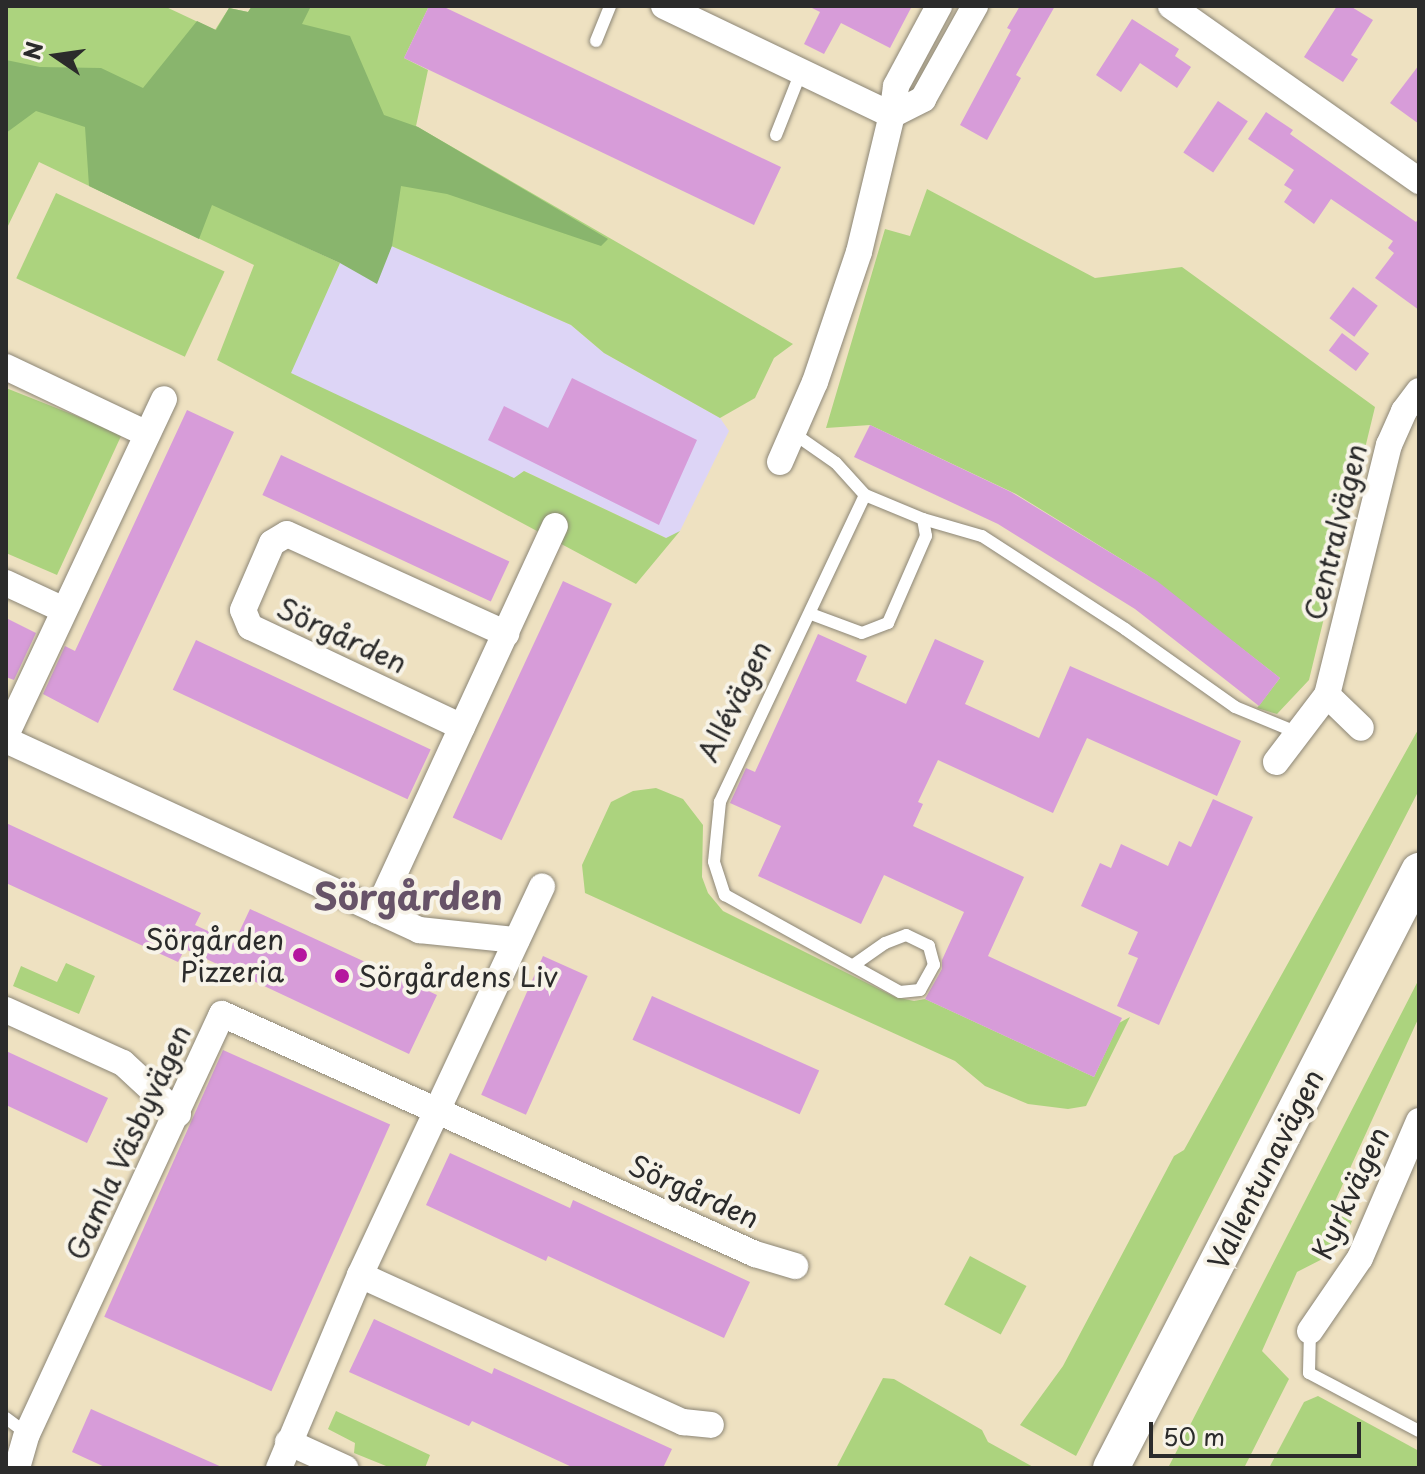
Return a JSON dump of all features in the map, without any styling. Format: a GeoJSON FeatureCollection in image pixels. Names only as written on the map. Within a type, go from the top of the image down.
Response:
{"type":"FeatureCollection","features":[{"type":"Feature","properties":{"kind":"main road","name":"Vallentunavägen"},"geometry":{"type":"LineString","coordinates":[[1111,1468],[1419,871]]}},
{"type":"Feature","properties":{"kind":"street"},"geometry":{"type":"LineString","coordinates":[[664,6],[892,115]]}},
{"type":"Feature","properties":{"kind":"street"},"geometry":{"type":"LineString","coordinates":[[780,462],[815,382],[859,252],[892,115],[896,86],[939,6]]}},
{"type":"Feature","properties":{"kind":"street"},"geometry":{"type":"LineString","coordinates":[[892,115],[923,99],[975,6]]}},
{"type":"Feature","properties":{"kind":"street"},"geometry":{"type":"LineString","coordinates":[[1171,6],[1419,181]]}},
{"type":"Feature","properties":{"kind":"street"},"geometry":{"type":"LineString","coordinates":[[6,367],[147,434]]}},
{"type":"Feature","properties":{"kind":"street","name":"Centralvägen"},"geometry":{"type":"LineString","coordinates":[[1276,762],[1327,695],[1389,445],[1404,411],[1419,391]]}},
{"type":"Feature","properties":{"kind":"street"},"geometry":{"type":"LineString","coordinates":[[164,399],[6,737],[419,930],[516,940]]}},
{"type":"Feature","properties":{"kind":"street"},"geometry":{"type":"LineString","coordinates":[[377,911],[555,526]]}},
{"type":"Feature","properties":{"kind":"street","name":"Sörgården"},"geometry":{"type":"LineString","coordinates":[[462,727],[250,627],[243,610],[272,543],[287,534],[506,634]]}},
{"type":"Feature","properties":{"kind":"street"},"geometry":{"type":"LineString","coordinates":[[6,583],[64,610]]}},
{"type":"Feature","properties":{"kind":"street"},"geometry":{"type":"LineString","coordinates":[[1327,695],[1361,728]]}},
{"type":"Feature","properties":{"kind":"street"},"geometry":{"type":"LineString","coordinates":[[279,1468],[360,1275],[542,887]]}},
{"type":"Feature","properties":{"kind":"street"},"geometry":{"type":"LineString","coordinates":[[6,1010],[123,1063],[178,1114]]}},
{"type":"Feature","properties":{"kind":"street","name":"Gamla Väsbyvägen"},"geometry":{"type":"LineString","coordinates":[[17,1468],[16,1426],[178,1114],[222,1014],[437,1109]]}},
{"type":"Feature","properties":{"kind":"street","name":"Sörgården"},"geometry":{"type":"LineString","coordinates":[[437,1109],[755,1254],[795,1266]]}},
{"type":"Feature","properties":{"kind":"street","name":"Kyrkvägen"},"geometry":{"type":"LineString","coordinates":[[1310,1331],[1360,1258],[1419,1121]]}},
{"type":"Feature","properties":{"kind":"street"},"geometry":{"type":"LineString","coordinates":[[360,1275],[683,1422],[711,1425]]}},
{"type":"Feature","properties":{"kind":"street"},"geometry":{"type":"LineString","coordinates":[[288,1442],[345,1468]]}},
{"type":"Feature","properties":{"kind":"lane"},"geometry":{"type":"LineString","coordinates":[[596,41],[610,6]]}},
{"type":"Feature","properties":{"kind":"lane"},"geometry":{"type":"LineString","coordinates":[[776,135],[801,72]]}},
{"type":"Feature","properties":{"kind":"lane"},"geometry":{"type":"LineString","coordinates":[[793,433],[836,463],[865,495],[923,519],[982,536],[1125,629],[1235,707],[1298,733]]}},
{"type":"Feature","properties":{"kind":"lane","name":"Allévägen"},"geometry":{"type":"LineString","coordinates":[[855,964],[885,943],[906,935],[929,946],[934,965],[920,990],[900,992],[855,964],[725,895],[714,862],[720,802],[865,495]]}},
{"type":"Feature","properties":{"kind":"lane"},"geometry":{"type":"LineString","coordinates":[[811,614],[862,633],[888,623],[926,536],[923,519]]}},
{"type":"Feature","properties":{"kind":"lane"},"geometry":{"type":"LineString","coordinates":[[1310,1331],[1309,1373],[1419,1431]]}},
{"type":"Feature","properties":{"kind":"shaded area"},"geometry":{"type":"Polygon","coordinates":[[[355,230],[571,325],[604,353],[720,418],[729,431],[680,531],[671,539],[666,538],[524,471],[514,479],[290,373],[355,230]]]}},
{"type":"Feature","properties":{"kind":"green space"},"geometry":{"type":"Polygon","coordinates":[[[6,6],[164,6],[215,30],[229,8],[248,12],[252,6],[429,6],[404,58],[428,70],[416,126],[793,344],[774,358],[755,398],[720,418],[604,353],[571,325],[355,230],[212,204],[340,263],[291,373],[514,478],[524,471],[666,538],[680,531],[636,584],[217,360],[254,265],[39,162],[6,230],[6,6]]]}},
{"type":"Feature","properties":{"kind":"green space"},"geometry":{"type":"Polygon","coordinates":[[[252,6],[311,6],[302,24],[350,36],[384,115],[418,127],[608,239],[601,246],[447,194],[401,186],[392,246],[377,284],[340,263],[212,205],[199,239],[89,186],[85,127],[36,111],[6,133],[6,60],[40,67],[101,68],[143,88],[197,21],[216,30],[229,8],[248,12],[252,6]]]}},
{"type":"Feature","properties":{"kind":"green space"},"geometry":{"type":"Polygon","coordinates":[[[927,189],[1095,278],[1182,267],[1375,407],[1309,680],[1277,714],[1257,708],[1280,678],[1147,575],[1016,494],[870,425],[826,428],[885,229],[910,236],[927,189]]]}},
{"type":"Feature","properties":{"kind":"green space"},"geometry":{"type":"Polygon","coordinates":[[[56,193],[225,272],[185,357],[16,278],[56,193]]]}},
{"type":"Feature","properties":{"kind":"green space"},"geometry":{"type":"Polygon","coordinates":[[[6,388],[122,434],[57,575],[6,553],[6,388]]]}},
{"type":"Feature","properties":{"kind":"green space"},"geometry":{"type":"Polygon","coordinates":[[[1419,728],[1419,790],[1076,1456],[1020,1425],[1063,1366],[1174,1156],[1184,1150],[1419,728]]]}},
{"type":"Feature","properties":{"kind":"green space"},"geometry":{"type":"Polygon","coordinates":[[[656,788],[683,799],[703,825],[702,877],[708,893],[723,911],[895,997],[914,1001],[925,999],[1094,1077],[1119,1023],[1130,1017],[1086,1106],[1068,1109],[1028,1104],[985,1086],[955,1061],[585,893],[582,865],[611,802],[633,791],[656,788]]]}},
{"type":"Feature","properties":{"kind":"green space"},"geometry":{"type":"Polygon","coordinates":[[[66,963],[95,976],[79,1014],[13,986],[21,966],[57,982],[66,963]]]}},
{"type":"Feature","properties":{"kind":"green space"},"geometry":{"type":"Polygon","coordinates":[[[1419,979],[1419,1017],[1331,1210],[1352,1221],[1340,1250],[1297,1272],[1262,1351],[1289,1379],[1244,1468],[1168,1468],[1419,979]]]}},
{"type":"Feature","properties":{"kind":"green space"},"geometry":{"type":"Polygon","coordinates":[[[970,1256],[1027,1286],[1001,1335],[944,1305],[970,1256]]]}},
{"type":"Feature","properties":{"kind":"green space"},"geometry":{"type":"Polygon","coordinates":[[[883,1378],[894,1379],[982,1430],[988,1442],[1035,1468],[836,1468],[883,1378]]]}},
{"type":"Feature","properties":{"kind":"green space"},"geometry":{"type":"Polygon","coordinates":[[[1318,1396],[1419,1451],[1419,1468],[1269,1468],[1304,1402],[1318,1396]]]}},
{"type":"Feature","properties":{"kind":"green space"},"geometry":{"type":"Polygon","coordinates":[[[336,1411],[430,1455],[425,1468],[391,1468],[354,1453],[355,1443],[328,1429],[336,1411]]]}},
{"type":"Feature","properties":{"kind":"building"},"geometry":{"type":"Polygon","coordinates":[[[429,6],[442,6],[781,167],[754,225],[404,58],[429,6]]]}},
{"type":"Feature","properties":{"kind":"building"},"geometry":{"type":"Polygon","coordinates":[[[808,6],[912,6],[890,48],[841,23],[824,54],[804,44],[820,12],[808,6]]]}},
{"type":"Feature","properties":{"kind":"building"},"geometry":{"type":"Polygon","coordinates":[[[1020,6],[1055,6],[1016,75],[1021,78],[987,140],[960,125],[1011,30],[1007,28],[1020,6]]]}},
{"type":"Feature","properties":{"kind":"building"},"geometry":{"type":"Polygon","coordinates":[[[1337,6],[1350,6],[1373,20],[1351,55],[1358,59],[1343,82],[1304,57],[1337,6]]]}},
{"type":"Feature","properties":{"kind":"building"},"geometry":{"type":"Polygon","coordinates":[[[1132,19],[1179,49],[1175,56],[1191,67],[1177,88],[1140,63],[1121,92],[1096,75],[1132,19]]]}},
{"type":"Feature","properties":{"kind":"building"},"geometry":{"type":"Polygon","coordinates":[[[1419,65],[1419,124],[1390,103],[1419,65]]]}},
{"type":"Feature","properties":{"kind":"building"},"geometry":{"type":"Polygon","coordinates":[[[1218,101],[1248,121],[1213,173],[1183,152],[1218,101]]]}},
{"type":"Feature","properties":{"kind":"building"},"geometry":{"type":"Polygon","coordinates":[[[1266,112],[1293,130],[1290,134],[1361,184],[1416,222],[1419,218],[1419,310],[1375,278],[1394,253],[1388,248],[1393,241],[1331,199],[1314,224],[1284,202],[1292,190],[1284,185],[1294,170],[1248,139],[1266,112]]]}},
{"type":"Feature","properties":{"kind":"building"},"geometry":{"type":"Polygon","coordinates":[[[1353,287],[1378,306],[1354,337],[1330,318],[1353,287]]]}},
{"type":"Feature","properties":{"kind":"building"},"geometry":{"type":"Polygon","coordinates":[[[1342,333],[1369,353],[1356,371],[1329,351],[1342,333]]]}},
{"type":"Feature","properties":{"kind":"building"},"geometry":{"type":"Polygon","coordinates":[[[572,378],[697,440],[659,525],[488,440],[504,406],[548,428],[572,378]]]}},
{"type":"Feature","properties":{"kind":"building"},"geometry":{"type":"Polygon","coordinates":[[[187,410],[234,432],[98,723],[43,694],[65,646],[75,651],[187,410]]]}},
{"type":"Feature","properties":{"kind":"building"},"geometry":{"type":"Polygon","coordinates":[[[870,425],[1011,492],[1157,581],[1280,678],[1259,706],[1135,609],[998,524],[854,457],[870,425]]]}},
{"type":"Feature","properties":{"kind":"building"},"geometry":{"type":"Polygon","coordinates":[[[281,455],[509,561],[491,601],[262,495],[281,455]]]}},
{"type":"Feature","properties":{"kind":"building"},"geometry":{"type":"Polygon","coordinates":[[[563,581],[612,604],[502,840],[453,818],[563,581]]]}},
{"type":"Feature","properties":{"kind":"building"},"geometry":{"type":"Polygon","coordinates":[[[6,618],[36,633],[14,680],[6,677],[6,618]]]}},
{"type":"Feature","properties":{"kind":"building"},"geometry":{"type":"Polygon","coordinates":[[[818,634],[867,656],[856,681],[906,704],[935,639],[984,661],[965,704],[1039,738],[1070,666],[1241,741],[1217,796],[1087,738],[1053,813],[938,760],[918,802],[923,804],[913,826],[1024,877],[988,956],[1122,1018],[1094,1077],[925,999],[942,969],[942,960],[964,912],[884,875],[861,924],[758,876],[781,826],[730,803],[746,768],[755,772],[818,634]]]}},
{"type":"Feature","properties":{"kind":"building"},"geometry":{"type":"Polygon","coordinates":[[[196,640],[431,749],[407,799],[173,690],[196,640]]]}},
{"type":"Feature","properties":{"kind":"building"},"geometry":{"type":"Polygon","coordinates":[[[1213,799],[1253,817],[1159,1025],[1117,1006],[1138,958],[1128,954],[1138,932],[1081,906],[1100,863],[1111,868],[1121,844],[1168,866],[1179,841],[1191,847],[1213,799]]]}},
{"type":"Feature","properties":{"kind":"building"},"geometry":{"type":"Polygon","coordinates":[[[6,823],[201,913],[195,925],[234,943],[250,909],[437,995],[409,1054],[185,949],[178,962],[6,883],[6,823]]]}},
{"type":"Feature","properties":{"kind":"building"},"geometry":{"type":"Polygon","coordinates":[[[543,956],[588,976],[526,1115],[481,1095],[543,956]]]}},
{"type":"Feature","properties":{"kind":"building"},"geometry":{"type":"Polygon","coordinates":[[[652,996],[819,1070],[800,1114],[632,1040],[652,996]]]}},
{"type":"Feature","properties":{"kind":"building"},"geometry":{"type":"Polygon","coordinates":[[[223,1050],[390,1124],[271,1391],[104,1317],[223,1050]]]}},
{"type":"Feature","properties":{"kind":"building"},"geometry":{"type":"Polygon","coordinates":[[[6,1051],[108,1098],[87,1143],[6,1105],[6,1051]]]}},
{"type":"Feature","properties":{"kind":"building"},"geometry":{"type":"Polygon","coordinates":[[[450,1153],[570,1208],[573,1200],[750,1282],[724,1338],[548,1256],[546,1261],[426,1205],[450,1153]]]}},
{"type":"Feature","properties":{"kind":"building"},"geometry":{"type":"Polygon","coordinates":[[[374,1319],[492,1374],[494,1368],[672,1449],[663,1468],[574,1468],[472,1421],[469,1426],[349,1372],[374,1319]]]}},
{"type":"Feature","properties":{"kind":"building"},"geometry":{"type":"Polygon","coordinates":[[[91,1409],[224,1468],[107,1468],[72,1452],[91,1409]]]}},
{"type":"Feature","properties":{"kind":"place","name":"Sörgården Pizzeria"},"geometry":{"type":"Point","coordinates":[300,955]}},
{"type":"Feature","properties":{"kind":"place","name":"Sörgårdens Liv"},"geometry":{"type":"Point","coordinates":[342,976]}},
{"type":"Feature","properties":{"kind":"district","name":"Sörgården"},"geometry":{"type":"Point","coordinates":[408,896]}}]}
